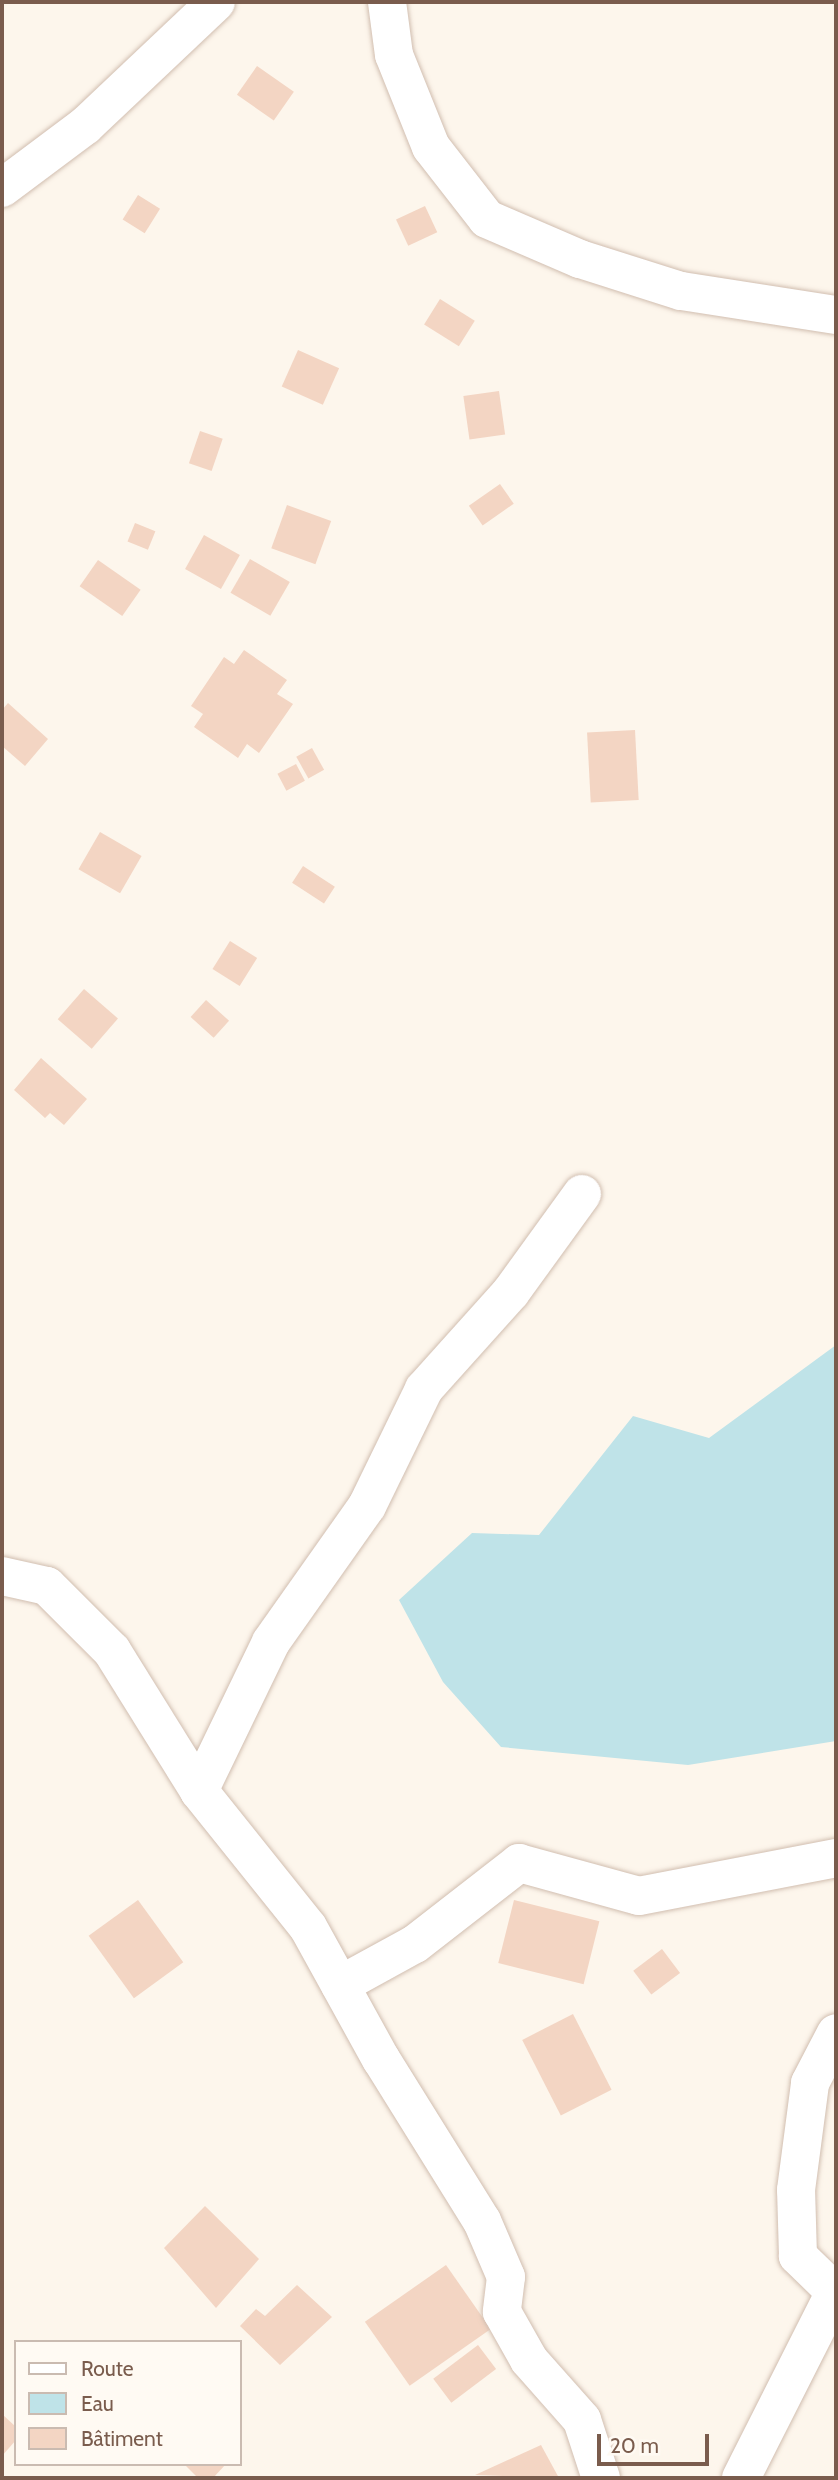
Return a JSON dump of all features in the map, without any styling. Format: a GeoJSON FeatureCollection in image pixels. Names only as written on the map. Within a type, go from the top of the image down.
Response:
{"type":"FeatureCollection","features":[{"type":"Feature","properties":{"kind":"street"},"geometry":{"type":"LineString","coordinates":[[2,188],[85,126],[216,2]]}},
{"type":"Feature","properties":{"kind":"street"},"geometry":{"type":"LineString","coordinates":[[387,2],[394,55],[431,148],[487,219],[580,259],[681,291],[836,316]]}},
{"type":"Feature","properties":{"kind":"street"},"geometry":{"type":"LineString","coordinates":[[200,1791],[271,1642],[367,1506],[424,1389],[510,1292],[582,1194]]}},
{"type":"Feature","properties":{"kind":"street"},"geometry":{"type":"LineString","coordinates":[[2,1576],[47,1586],[112,1651],[200,1791],[308,1927],[482,2221],[506,2277],[502,2312],[529,2360],[582,2420],[601,2478]]}},
{"type":"Feature","properties":{"kind":"street"},"geometry":{"type":"LineString","coordinates":[[340,1985],[415,1944],[519,1863],[639,1896],[836,1857]]}},
{"type":"Feature","properties":{"kind":"street"},"geometry":{"type":"LineString","coordinates":[[741,2478],[835,2291],[798,2256],[796,2190],[810,2082],[836,2033]]}},
{"type":"Feature","properties":{"kind":"water"},"geometry":{"type":"Polygon","coordinates":[[[836,1345],[836,1741],[688,1765],[501,1747],[443,1682],[399,1600],[472,1533],[539,1535],[633,1416],[709,1438],[836,1345]]]}},
{"type":"Feature","properties":{"kind":"building"},"geometry":{"type":"Polygon","coordinates":[[[257,66],[294,92],[274,120],[237,95],[257,66]]]}},
{"type":"Feature","properties":{"kind":"building"},"geometry":{"type":"Polygon","coordinates":[[[138,195],[160,209],[145,233],[123,220],[138,195]]]}},
{"type":"Feature","properties":{"kind":"building"},"geometry":{"type":"Polygon","coordinates":[[[425,206],[437,232],[408,246],[396,220],[425,206]]]}},
{"type":"Feature","properties":{"kind":"building"},"geometry":{"type":"Polygon","coordinates":[[[440,299],[475,321],[459,346],[424,324],[440,299]]]}},
{"type":"Feature","properties":{"kind":"building"},"geometry":{"type":"Polygon","coordinates":[[[298,350],[339,368],[323,405],[282,387],[298,350]]]}},
{"type":"Feature","properties":{"kind":"building"},"geometry":{"type":"Polygon","coordinates":[[[499,391],[505,435],[469,440],[463,396],[499,391]]]}},
{"type":"Feature","properties":{"kind":"building"},"geometry":{"type":"Polygon","coordinates":[[[200,431],[223,439],[212,471],[189,463],[200,431]]]}},
{"type":"Feature","properties":{"kind":"building"},"geometry":{"type":"Polygon","coordinates":[[[500,484],[514,504],[483,525],[469,506],[500,484]]]}},
{"type":"Feature","properties":{"kind":"building"},"geometry":{"type":"Polygon","coordinates":[[[287,505],[331,521],[315,564],[271,548],[287,505]]]}},
{"type":"Feature","properties":{"kind":"building"},"geometry":{"type":"Polygon","coordinates":[[[135,523],[155,531],[148,550],[128,542],[135,523]]]}},
{"type":"Feature","properties":{"kind":"building"},"geometry":{"type":"Polygon","coordinates":[[[204,535],[240,555],[221,589],[185,569],[204,535]]]}},
{"type":"Feature","properties":{"kind":"building"},"geometry":{"type":"Polygon","coordinates":[[[250,559],[290,582],[270,616],[231,593],[250,559]]]}},
{"type":"Feature","properties":{"kind":"building"},"geometry":{"type":"Polygon","coordinates":[[[98,560],[141,590],[122,616],[80,586],[98,560]]]}},
{"type":"Feature","properties":{"kind":"building"},"geometry":{"type":"Polygon","coordinates":[[[244,650],[287,680],[277,694],[293,704],[259,753],[247,744],[238,758],[194,727],[203,714],[191,706],[224,657],[234,664],[244,650]]]}},
{"type":"Feature","properties":{"kind":"building"},"geometry":{"type":"Polygon","coordinates":[[[8,703],[48,739],[25,766],[2,746],[2,710],[8,703]]]}},
{"type":"Feature","properties":{"kind":"building"},"geometry":{"type":"Polygon","coordinates":[[[635,730],[639,800],[591,802],[587,733],[635,730]]]}},
{"type":"Feature","properties":{"kind":"building"},"geometry":{"type":"Polygon","coordinates":[[[312,748],[324,770],[308,779],[296,757],[312,748]]]}},
{"type":"Feature","properties":{"kind":"building"},"geometry":{"type":"Polygon","coordinates":[[[296,764],[305,781],[286,791],[277,774],[296,764]]]}},
{"type":"Feature","properties":{"kind":"building"},"geometry":{"type":"Polygon","coordinates":[[[100,832],[142,856],[120,893],[78,869],[100,832]]]}},
{"type":"Feature","properties":{"kind":"building"},"geometry":{"type":"Polygon","coordinates":[[[303,866],[335,887],[324,903],[292,883],[303,866]]]}},
{"type":"Feature","properties":{"kind":"building"},"geometry":{"type":"Polygon","coordinates":[[[230,941],[257,958],[240,986],[213,969],[230,941]]]}},
{"type":"Feature","properties":{"kind":"building"},"geometry":{"type":"Polygon","coordinates":[[[84,989],[118,1019],[92,1049],[58,1019],[84,989]]]}},
{"type":"Feature","properties":{"kind":"building"},"geometry":{"type":"Polygon","coordinates":[[[206,1000],[229,1021],[214,1038],[191,1017],[206,1000]]]}},
{"type":"Feature","properties":{"kind":"building"},"geometry":{"type":"Polygon","coordinates":[[[41,1058],[87,1099],[64,1125],[50,1113],[45,1118],[14,1090],[41,1058]]]}},
{"type":"Feature","properties":{"kind":"building"},"geometry":{"type":"Polygon","coordinates":[[[138,1900],[183,1962],[134,1998],[89,1936],[138,1900]]]}},
{"type":"Feature","properties":{"kind":"building"},"geometry":{"type":"Polygon","coordinates":[[[514,1900],[599,1921],[584,1984],[498,1963],[514,1900]]]}},
{"type":"Feature","properties":{"kind":"building"},"geometry":{"type":"Polygon","coordinates":[[[662,1949],[680,1973],[651,1995],[633,1971],[662,1949]]]}},
{"type":"Feature","properties":{"kind":"building"},"geometry":{"type":"Polygon","coordinates":[[[573,2014],[612,2090],[561,2116],[522,2040],[573,2014]]]}},
{"type":"Feature","properties":{"kind":"building"},"geometry":{"type":"Polygon","coordinates":[[[205,2206],[259,2259],[216,2308],[164,2248],[205,2206]]]}},
{"type":"Feature","properties":{"kind":"building"},"geometry":{"type":"Polygon","coordinates":[[[446,2265],[491,2329],[410,2386],[365,2322],[446,2265]]]}},
{"type":"Feature","properties":{"kind":"building"},"geometry":{"type":"Polygon","coordinates":[[[297,2285],[332,2317],[280,2365],[240,2326],[256,2309],[265,2316],[297,2285]]]}},
{"type":"Feature","properties":{"kind":"building"},"geometry":{"type":"Polygon","coordinates":[[[478,2345],[496,2369],[451,2403],[433,2379],[478,2345]]]}},
{"type":"Feature","properties":{"kind":"building"},"geometry":{"type":"Polygon","coordinates":[[[2,2414],[14,2425],[14,2442],[2,2456],[2,2414]]]}},
{"type":"Feature","properties":{"kind":"building"},"geometry":{"type":"Polygon","coordinates":[[[541,2445],[559,2478],[475,2475],[541,2445]]]}},
{"type":"Feature","properties":{"kind":"building"},"geometry":{"type":"Polygon","coordinates":[[[186,2466],[224,2466],[213,2478],[198,2478],[186,2466]]]}}]}
